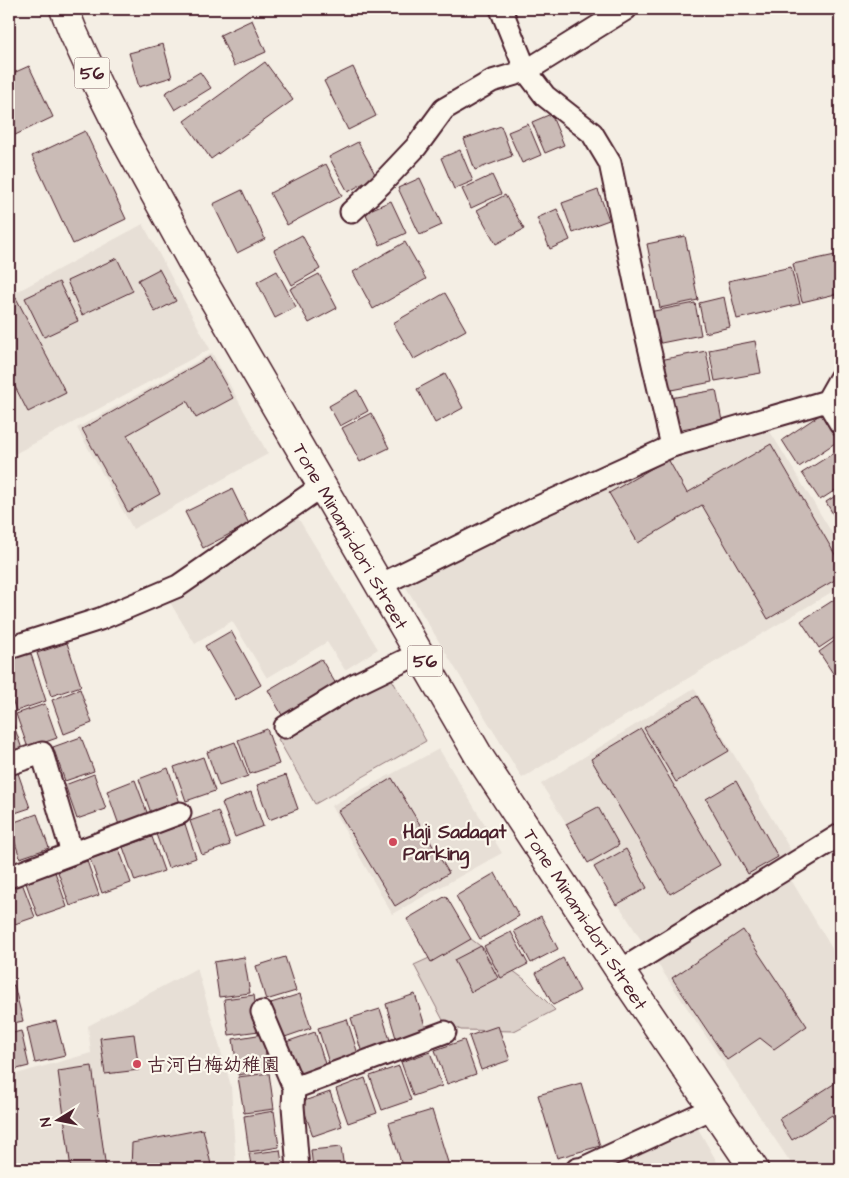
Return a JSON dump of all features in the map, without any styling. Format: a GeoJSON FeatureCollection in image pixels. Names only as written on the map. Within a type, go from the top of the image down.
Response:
{"type":"FeatureCollection","features":[{"type":"Feature","properties":{"kind":"main road","name":"Tone Minami-dori Street"},"geometry":{"type":"LineString","coordinates":[[64,9],[78,43],[123,136],[196,270],[480,758],[620,971],[754,1169]]}},
{"type":"Feature","properties":{"kind":"street"},"geometry":{"type":"LineString","coordinates":[[500,9],[526,71],[545,96],[592,133],[610,163],[672,446]]}},
{"type":"Feature","properties":{"kind":"street"},"geometry":{"type":"LineString","coordinates":[[351,212],[416,147],[444,110],[492,80],[526,71],[626,9]]}},
{"type":"Feature","properties":{"kind":"street"},"geometry":{"type":"LineString","coordinates":[[380,585],[536,508],[672,446],[827,401],[840,378]]}},
{"type":"Feature","properties":{"kind":"street"},"geometry":{"type":"LineString","coordinates":[[827,401],[840,423]]}},
{"type":"Feature","properties":{"kind":"street"},"geometry":{"type":"LineString","coordinates":[[9,648],[100,619],[178,586],[322,486]]}},
{"type":"Feature","properties":{"kind":"street"},"geometry":{"type":"LineString","coordinates":[[285,727],[354,685],[420,654]]}},
{"type":"Feature","properties":{"kind":"street"},"geometry":{"type":"LineString","coordinates":[[9,764],[42,753],[72,853]]}},
{"type":"Feature","properties":{"kind":"street"},"geometry":{"type":"LineString","coordinates":[[9,877],[180,813]]}},
{"type":"Feature","properties":{"kind":"street"},"geometry":{"type":"LineString","coordinates":[[620,971],[840,835]]}},
{"type":"Feature","properties":{"kind":"street"},"geometry":{"type":"LineString","coordinates":[[262,1012],[294,1088],[293,1106],[298,1169]]}},
{"type":"Feature","properties":{"kind":"street"},"geometry":{"type":"LineString","coordinates":[[294,1088],[445,1032]]}},
{"type":"Feature","properties":{"kind":"street"},"geometry":{"type":"LineString","coordinates":[[577,1169],[583,1168],[713,1108]]}},
{"type":"Feature","properties":{"kind":"shaded area"},"geometry":{"type":"Polygon","coordinates":[[[143,224],[210,349],[9,457],[9,296],[143,224]]]}},
{"type":"Feature","properties":{"kind":"shaded area"},"geometry":{"type":"Polygon","coordinates":[[[212,353],[268,454],[133,529],[77,428],[212,353]]]}},
{"type":"Feature","properties":{"kind":"shaded area"},"geometry":{"type":"Polygon","coordinates":[[[763,420],[840,546],[840,587],[522,778],[404,584],[672,446],[763,420]]]}},
{"type":"Feature","properties":{"kind":"shaded area"},"geometry":{"type":"Polygon","coordinates":[[[298,518],[378,649],[345,670],[327,642],[267,678],[232,621],[195,644],[168,599],[298,518]]]}},
{"type":"Feature","properties":{"kind":"shaded area"},"geometry":{"type":"Polygon","coordinates":[[[390,676],[426,741],[315,804],[278,739],[390,676]]]}},
{"type":"Feature","properties":{"kind":"shaded area"},"geometry":{"type":"Polygon","coordinates":[[[694,688],[793,854],[645,946],[541,784],[694,688]]]}},
{"type":"Feature","properties":{"kind":"shaded area"},"geometry":{"type":"Polygon","coordinates":[[[439,749],[502,853],[392,914],[331,806],[439,749]]]}},
{"type":"Feature","properties":{"kind":"shaded area"},"geometry":{"type":"Polygon","coordinates":[[[790,878],[840,962],[840,1165],[833,1169],[795,1169],[655,960],[790,878]]]}},
{"type":"Feature","properties":{"kind":"shaded area"},"geometry":{"type":"Polygon","coordinates":[[[471,939],[524,979],[555,1010],[514,1031],[461,1030],[444,1022],[414,965],[471,939]]]}},
{"type":"Feature","properties":{"kind":"shaded area","name":"古河白梅幼稚園"},"geometry":{"type":"Polygon","coordinates":[[[197,968],[231,1086],[236,1169],[9,1169],[9,1076],[91,1053],[88,1026],[197,968]]]}},
{"type":"Feature","properties":{"kind":"shaded area"},"geometry":{"type":"Polygon","coordinates":[[[692,1118],[721,1169],[577,1169],[692,1118]]]}},
{"type":"Feature","properties":{"kind":"building"},"geometry":{"type":"Polygon","coordinates":[[[252,20],[266,52],[234,66],[220,35],[252,20]]]}},
{"type":"Feature","properties":{"kind":"building"},"geometry":{"type":"Polygon","coordinates":[[[163,44],[172,77],[139,87],[129,53],[163,44]]]}},
{"type":"Feature","properties":{"kind":"building"},"geometry":{"type":"Polygon","coordinates":[[[265,62],[293,100],[211,159],[184,121],[265,62]]]}},
{"type":"Feature","properties":{"kind":"building"},"geometry":{"type":"Polygon","coordinates":[[[29,66],[53,117],[13,136],[9,127],[9,75],[29,66]]]}},
{"type":"Feature","properties":{"kind":"building"},"geometry":{"type":"Polygon","coordinates":[[[353,67],[376,116],[348,130],[324,81],[353,67]]]}},
{"type":"Feature","properties":{"kind":"building"},"geometry":{"type":"Polygon","coordinates":[[[200,72],[211,88],[175,110],[165,93],[200,72]]]}},
{"type":"Feature","properties":{"kind":"building"},"geometry":{"type":"Polygon","coordinates":[[[551,114],[564,145],[545,153],[532,122],[551,114]]]}},
{"type":"Feature","properties":{"kind":"building"},"geometry":{"type":"Polygon","coordinates":[[[528,124],[541,155],[522,163],[508,132],[528,124]]]}},
{"type":"Feature","properties":{"kind":"building"},"geometry":{"type":"Polygon","coordinates":[[[501,126],[512,156],[475,170],[464,139],[501,126]]]}},
{"type":"Feature","properties":{"kind":"building"},"geometry":{"type":"Polygon","coordinates":[[[85,131],[126,219],[73,244],[32,156],[85,131]]]}},
{"type":"Feature","properties":{"kind":"building"},"geometry":{"type":"Polygon","coordinates":[[[358,142],[376,176],[348,192],[329,157],[358,142]]]}},
{"type":"Feature","properties":{"kind":"building"},"geometry":{"type":"Polygon","coordinates":[[[460,150],[473,181],[454,189],[441,158],[460,150]]]}},
{"type":"Feature","properties":{"kind":"building"},"geometry":{"type":"Polygon","coordinates":[[[326,164],[342,196],[287,225],[270,193],[326,164]]]}},
{"type":"Feature","properties":{"kind":"building"},"geometry":{"type":"Polygon","coordinates":[[[492,175],[501,194],[471,208],[462,189],[492,175]]]}},
{"type":"Feature","properties":{"kind":"building"},"geometry":{"type":"Polygon","coordinates":[[[420,178],[442,225],[420,235],[398,188],[420,178]]]}},
{"type":"Feature","properties":{"kind":"building"},"geometry":{"type":"Polygon","coordinates":[[[242,190],[265,239],[237,253],[213,204],[242,190]]]}},
{"type":"Feature","properties":{"kind":"building"},"geometry":{"type":"Polygon","coordinates":[[[598,190],[609,220],[573,233],[562,203],[598,190]]]}},
{"type":"Feature","properties":{"kind":"building"},"geometry":{"type":"Polygon","coordinates":[[[505,195],[524,229],[496,244],[477,210],[505,195]]]}},
{"type":"Feature","properties":{"kind":"building"},"geometry":{"type":"Polygon","coordinates":[[[391,201],[406,233],[380,245],[365,212],[391,201]]]}},
{"type":"Feature","properties":{"kind":"building"},"geometry":{"type":"Polygon","coordinates":[[[557,209],[570,240],[550,249],[537,218],[557,209]]]}},
{"type":"Feature","properties":{"kind":"building"},"geometry":{"type":"Polygon","coordinates":[[[302,235],[320,269],[292,285],[274,250],[302,235]]]}},
{"type":"Feature","properties":{"kind":"building"},"geometry":{"type":"Polygon","coordinates":[[[685,236],[698,300],[660,308],[647,244],[685,236]]]}},
{"type":"Feature","properties":{"kind":"building"},"geometry":{"type":"Polygon","coordinates":[[[405,242],[426,279],[373,309],[353,272],[405,242]]]}},
{"type":"Feature","properties":{"kind":"building"},"geometry":{"type":"Polygon","coordinates":[[[840,254],[840,293],[802,302],[793,264],[840,254]]]}},
{"type":"Feature","properties":{"kind":"building"},"geometry":{"type":"Polygon","coordinates":[[[117,258],[133,291],[82,315],[67,281],[117,258]]]}},
{"type":"Feature","properties":{"kind":"building"},"geometry":{"type":"Polygon","coordinates":[[[791,267],[800,304],[737,319],[728,281],[791,267]]]}},
{"type":"Feature","properties":{"kind":"building"},"geometry":{"type":"Polygon","coordinates":[[[159,269],[176,301],[155,312],[138,280],[159,269]]]}},
{"type":"Feature","properties":{"kind":"building"},"geometry":{"type":"Polygon","coordinates":[[[277,271],[296,307],[275,318],[257,282],[277,271]]]}},
{"type":"Feature","properties":{"kind":"building"},"geometry":{"type":"Polygon","coordinates":[[[319,274],[337,308],[309,323],[290,289],[319,274]]]}},
{"type":"Feature","properties":{"kind":"building"},"geometry":{"type":"Polygon","coordinates":[[[59,282],[78,321],[44,337],[25,298],[59,282]]]}},
{"type":"Feature","properties":{"kind":"building"},"geometry":{"type":"Polygon","coordinates":[[[445,293],[466,330],[414,359],[393,323],[445,293]]]}},
{"type":"Feature","properties":{"kind":"building"},"geometry":{"type":"Polygon","coordinates":[[[15,296],[66,393],[28,412],[9,375],[9,300],[15,296]]]}},
{"type":"Feature","properties":{"kind":"building"},"geometry":{"type":"Polygon","coordinates":[[[724,297],[730,327],[705,333],[699,303],[724,297]]]}},
{"type":"Feature","properties":{"kind":"building"},"geometry":{"type":"Polygon","coordinates":[[[695,303],[701,335],[656,344],[649,312],[695,303]]]}},
{"type":"Feature","properties":{"kind":"building"},"geometry":{"type":"Polygon","coordinates":[[[755,341],[761,373],[715,381],[709,350],[755,341]]]}},
{"type":"Feature","properties":{"kind":"building"},"geometry":{"type":"Polygon","coordinates":[[[706,351],[712,382],[666,391],[660,360],[706,351]]]}},
{"type":"Feature","properties":{"kind":"building"},"geometry":{"type":"Polygon","coordinates":[[[210,357],[233,398],[196,418],[187,401],[127,435],[160,494],[128,512],[82,429],[210,357]]]}},
{"type":"Feature","properties":{"kind":"building"},"geometry":{"type":"Polygon","coordinates":[[[445,374],[463,408],[435,423],[417,389],[445,374]]]}},
{"type":"Feature","properties":{"kind":"building"},"geometry":{"type":"Polygon","coordinates":[[[357,390],[368,411],[340,426],[329,406],[357,390]]]}},
{"type":"Feature","properties":{"kind":"building"},"geometry":{"type":"Polygon","coordinates":[[[716,390],[722,421],[677,430],[670,398],[716,390]]]}},
{"type":"Feature","properties":{"kind":"building"},"geometry":{"type":"Polygon","coordinates":[[[371,413],[389,448],[360,462],[342,428],[371,413]]]}},
{"type":"Feature","properties":{"kind":"building"},"geometry":{"type":"Polygon","coordinates":[[[821,414],[838,441],[799,467],[782,440],[821,414]]]}},
{"type":"Feature","properties":{"kind":"building"},"geometry":{"type":"Polygon","coordinates":[[[771,444],[840,563],[840,577],[768,619],[702,505],[638,543],[609,493],[668,459],[687,493],[771,444]]]}},
{"type":"Feature","properties":{"kind":"building"},"geometry":{"type":"Polygon","coordinates":[[[840,449],[840,487],[820,500],[802,473],[840,449]]]}},
{"type":"Feature","properties":{"kind":"building"},"geometry":{"type":"Polygon","coordinates":[[[232,489],[249,524],[203,548],[185,512],[232,489]]]}},
{"type":"Feature","properties":{"kind":"building"},"geometry":{"type":"Polygon","coordinates":[[[840,493],[840,526],[826,502],[840,493]]]}},
{"type":"Feature","properties":{"kind":"building"},"geometry":{"type":"Polygon","coordinates":[[[840,596],[840,634],[819,648],[801,621],[840,596]]]}},
{"type":"Feature","properties":{"kind":"building"},"geometry":{"type":"Polygon","coordinates":[[[231,631],[261,685],[236,700],[205,646],[231,631]]]}},
{"type":"Feature","properties":{"kind":"building"},"geometry":{"type":"Polygon","coordinates":[[[840,637],[840,675],[836,678],[819,652],[840,637]]]}},
{"type":"Feature","properties":{"kind":"building"},"geometry":{"type":"Polygon","coordinates":[[[67,643],[81,686],[51,696],[37,653],[67,643]]]}},
{"type":"Feature","properties":{"kind":"building"},"geometry":{"type":"Polygon","coordinates":[[[29,648],[46,701],[16,711],[9,689],[9,655],[29,648]]]}},
{"type":"Feature","properties":{"kind":"building"},"geometry":{"type":"Polygon","coordinates":[[[321,659],[336,684],[282,715],[268,690],[321,659]]]}},
{"type":"Feature","properties":{"kind":"building"},"geometry":{"type":"Polygon","coordinates":[[[80,689],[92,723],[64,734],[52,700],[80,689]]]}},
{"type":"Feature","properties":{"kind":"building"},"geometry":{"type":"Polygon","coordinates":[[[697,696],[729,751],[676,782],[644,728],[697,696]]]}},
{"type":"Feature","properties":{"kind":"building"},"geometry":{"type":"Polygon","coordinates":[[[45,704],[57,738],[28,748],[16,714],[45,704]]]}},
{"type":"Feature","properties":{"kind":"building"},"geometry":{"type":"Polygon","coordinates":[[[11,717],[23,752],[9,757],[9,718],[11,717]]]}},
{"type":"Feature","properties":{"kind":"building"},"geometry":{"type":"Polygon","coordinates":[[[267,729],[279,764],[250,774],[238,740],[267,729]]]}},
{"type":"Feature","properties":{"kind":"building"},"geometry":{"type":"Polygon","coordinates":[[[641,729],[720,865],[670,894],[591,759],[641,729]]]}},
{"type":"Feature","properties":{"kind":"building"},"geometry":{"type":"Polygon","coordinates":[[[81,737],[94,771],[65,781],[53,747],[81,737]]]}},
{"type":"Feature","properties":{"kind":"building"},"geometry":{"type":"Polygon","coordinates":[[[235,742],[248,776],[219,786],[207,752],[235,742]]]}},
{"type":"Feature","properties":{"kind":"building"},"geometry":{"type":"Polygon","coordinates":[[[203,757],[215,791],[186,801],[174,767],[203,757]]]}},
{"type":"Feature","properties":{"kind":"building"},"geometry":{"type":"Polygon","coordinates":[[[168,768],[180,803],[151,813],[139,779],[168,768]]]}},
{"type":"Feature","properties":{"kind":"building"},"geometry":{"type":"Polygon","coordinates":[[[18,773],[30,808],[9,815],[9,776],[18,773]]]}},
{"type":"Feature","properties":{"kind":"building"},"geometry":{"type":"Polygon","coordinates":[[[94,774],[106,809],[77,819],[65,785],[94,774]]]}},
{"type":"Feature","properties":{"kind":"building"},"geometry":{"type":"Polygon","coordinates":[[[286,775],[298,809],[269,820],[257,785],[286,775]]]}},
{"type":"Feature","properties":{"kind":"building","name":"Haji Sadaqat Parking"},"geometry":{"type":"Polygon","coordinates":[[[392,778],[449,873],[395,906],[338,811],[392,778]]]}},
{"type":"Feature","properties":{"kind":"building"},"geometry":{"type":"Polygon","coordinates":[[[135,780],[148,815],[119,825],[107,791],[135,780]]]}},
{"type":"Feature","properties":{"kind":"building"},"geometry":{"type":"Polygon","coordinates":[[[736,781],[778,857],[748,874],[706,799],[736,781]]]}},
{"type":"Feature","properties":{"kind":"building"},"geometry":{"type":"Polygon","coordinates":[[[251,792],[263,826],[235,837],[222,803],[251,792]]]}},
{"type":"Feature","properties":{"kind":"building"},"geometry":{"type":"Polygon","coordinates":[[[598,807],[619,845],[588,863],[566,824],[598,807]]]}},
{"type":"Feature","properties":{"kind":"building"},"geometry":{"type":"Polygon","coordinates":[[[218,811],[230,845],[202,855],[190,821],[218,811]]]}},
{"type":"Feature","properties":{"kind":"building"},"geometry":{"type":"Polygon","coordinates":[[[37,814],[49,848],[20,858],[9,824],[37,814]]]}},
{"type":"Feature","properties":{"kind":"building"},"geometry":{"type":"Polygon","coordinates":[[[185,824],[196,858],[168,868],[156,834],[185,824]]]}},
{"type":"Feature","properties":{"kind":"building"},"geometry":{"type":"Polygon","coordinates":[[[152,837],[164,871],[135,881],[123,847],[152,837]]]}},
{"type":"Feature","properties":{"kind":"building"},"geometry":{"type":"Polygon","coordinates":[[[9,845],[15,862],[9,864],[9,845]]]}},
{"type":"Feature","properties":{"kind":"building"},"geometry":{"type":"Polygon","coordinates":[[[119,849],[131,883],[102,893],[90,859],[119,849]]]}},
{"type":"Feature","properties":{"kind":"building"},"geometry":{"type":"Polygon","coordinates":[[[626,849],[647,888],[616,905],[594,867],[626,849]]]}},
{"type":"Feature","properties":{"kind":"building"},"geometry":{"type":"Polygon","coordinates":[[[87,861],[99,895],[70,906],[58,872],[87,861]]]}},
{"type":"Feature","properties":{"kind":"building"},"geometry":{"type":"Polygon","coordinates":[[[55,872],[67,907],[38,917],[26,883],[55,872]]]}},
{"type":"Feature","properties":{"kind":"building"},"geometry":{"type":"Polygon","coordinates":[[[495,873],[519,916],[480,939],[456,896],[495,873]]]}},
{"type":"Feature","properties":{"kind":"building"},"geometry":{"type":"Polygon","coordinates":[[[22,883],[35,917],[9,926],[9,888],[22,883]]]}},
{"type":"Feature","properties":{"kind":"building"},"geometry":{"type":"Polygon","coordinates":[[[446,896],[471,939],[431,962],[407,919],[446,896]]]}},
{"type":"Feature","properties":{"kind":"building"},"geometry":{"type":"Polygon","coordinates":[[[541,916],[558,949],[531,963],[514,931],[541,916]]]}},
{"type":"Feature","properties":{"kind":"building"},"geometry":{"type":"Polygon","coordinates":[[[743,930],[807,1026],[774,1049],[760,1038],[727,1060],[672,978],[743,930]]]}},
{"type":"Feature","properties":{"kind":"building"},"geometry":{"type":"Polygon","coordinates":[[[511,932],[528,964],[501,978],[484,946],[511,932]]]}},
{"type":"Feature","properties":{"kind":"building"},"geometry":{"type":"Polygon","coordinates":[[[481,946],[498,978],[471,992],[454,960],[481,946]]]}},
{"type":"Feature","properties":{"kind":"building"},"geometry":{"type":"Polygon","coordinates":[[[244,957],[250,993],[219,997],[214,962],[244,957]]]}},
{"type":"Feature","properties":{"kind":"building"},"geometry":{"type":"Polygon","coordinates":[[[285,957],[296,991],[266,1000],[256,966],[285,957]]]}},
{"type":"Feature","properties":{"kind":"building"},"geometry":{"type":"Polygon","coordinates":[[[563,958],[580,991],[553,1005],[536,973],[563,958]]]}},
{"type":"Feature","properties":{"kind":"building"},"geometry":{"type":"Polygon","coordinates":[[[14,985],[23,1021],[9,1024],[9,987],[14,985]]]}},
{"type":"Feature","properties":{"kind":"building"},"geometry":{"type":"Polygon","coordinates":[[[300,994],[311,1028],[282,1038],[271,1003],[300,994]]]}},
{"type":"Feature","properties":{"kind":"building"},"geometry":{"type":"Polygon","coordinates":[[[415,994],[426,1029],[396,1038],[386,1004],[415,994]]]}},
{"type":"Feature","properties":{"kind":"building"},"geometry":{"type":"Polygon","coordinates":[[[254,995],[259,1031],[229,1035],[224,999],[254,995]]]}},
{"type":"Feature","properties":{"kind":"building"},"geometry":{"type":"Polygon","coordinates":[[[380,1009],[391,1043],[362,1053],[351,1018],[380,1009]]]}},
{"type":"Feature","properties":{"kind":"building"},"geometry":{"type":"Polygon","coordinates":[[[347,1019],[358,1054],[329,1063],[318,1028],[347,1019]]]}},
{"type":"Feature","properties":{"kind":"building"},"geometry":{"type":"Polygon","coordinates":[[[56,1021],[65,1056],[35,1063],[27,1028],[56,1021]]]}},
{"type":"Feature","properties":{"kind":"building"},"geometry":{"type":"Polygon","coordinates":[[[498,1026],[510,1060],[481,1070],[469,1036],[498,1026]]]}},
{"type":"Feature","properties":{"kind":"building"},"geometry":{"type":"Polygon","coordinates":[[[21,1031],[29,1066],[9,1071],[9,1034],[21,1031]]]}},
{"type":"Feature","properties":{"kind":"building"},"geometry":{"type":"Polygon","coordinates":[[[315,1032],[326,1067],[297,1076],[286,1042],[315,1032]]]}},
{"type":"Feature","properties":{"kind":"building"},"geometry":{"type":"Polygon","coordinates":[[[134,1034],[139,1070],[105,1074],[100,1038],[134,1034]]]}},
{"type":"Feature","properties":{"kind":"building"},"geometry":{"type":"Polygon","coordinates":[[[263,1034],[268,1070],[238,1075],[233,1039],[263,1034]]]}},
{"type":"Feature","properties":{"kind":"building"},"geometry":{"type":"Polygon","coordinates":[[[464,1040],[476,1074],[447,1084],[435,1050],[464,1040]]]}},
{"type":"Feature","properties":{"kind":"building"},"geometry":{"type":"Polygon","coordinates":[[[430,1052],[442,1086],[413,1096],[401,1062],[430,1052]]]}},
{"type":"Feature","properties":{"kind":"building"},"geometry":{"type":"Polygon","coordinates":[[[92,1066],[106,1169],[71,1169],[58,1071],[92,1066]]]}},
{"type":"Feature","properties":{"kind":"building"},"geometry":{"type":"Polygon","coordinates":[[[399,1066],[411,1100],[382,1110],[370,1076],[399,1066]]]}},
{"type":"Feature","properties":{"kind":"building"},"geometry":{"type":"Polygon","coordinates":[[[269,1073],[274,1109],[244,1113],[238,1077],[269,1073]]]}},
{"type":"Feature","properties":{"kind":"building"},"geometry":{"type":"Polygon","coordinates":[[[365,1078],[377,1113],[348,1123],[336,1089],[365,1078]]]}},
{"type":"Feature","properties":{"kind":"building"},"geometry":{"type":"Polygon","coordinates":[[[840,1080],[840,1129],[832,1115],[792,1140],[779,1119],[840,1080]]]}},
{"type":"Feature","properties":{"kind":"building"},"geometry":{"type":"Polygon","coordinates":[[[581,1083],[600,1146],[557,1158],[538,1095],[581,1083]]]}},
{"type":"Feature","properties":{"kind":"building"},"geometry":{"type":"Polygon","coordinates":[[[330,1092],[342,1126],[313,1136],[301,1102],[330,1092]]]}},
{"type":"Feature","properties":{"kind":"building"},"geometry":{"type":"Polygon","coordinates":[[[432,1110],[450,1169],[403,1169],[389,1123],[432,1110]]]}},
{"type":"Feature","properties":{"kind":"building"},"geometry":{"type":"Polygon","coordinates":[[[274,1111],[279,1147],[249,1152],[244,1116],[274,1111]]]}},
{"type":"Feature","properties":{"kind":"building"},"geometry":{"type":"Polygon","coordinates":[[[203,1129],[212,1169],[131,1169],[132,1143],[203,1129]]]}},
{"type":"Feature","properties":{"kind":"building"},"geometry":{"type":"Polygon","coordinates":[[[341,1147],[344,1169],[313,1169],[311,1150],[341,1147]]]}},
{"type":"Feature","properties":{"kind":"building"},"geometry":{"type":"Polygon","coordinates":[[[280,1150],[283,1169],[252,1169],[249,1154],[280,1150]]]}},
{"type":"Feature","properties":{"kind":"place","name":"Haji Sadaqat Parking"},"geometry":{"type":"Point","coordinates":[393,842]}},
{"type":"Feature","properties":{"kind":"place","name":"古河白梅幼稚園"},"geometry":{"type":"Point","coordinates":[137,1064]}}]}
